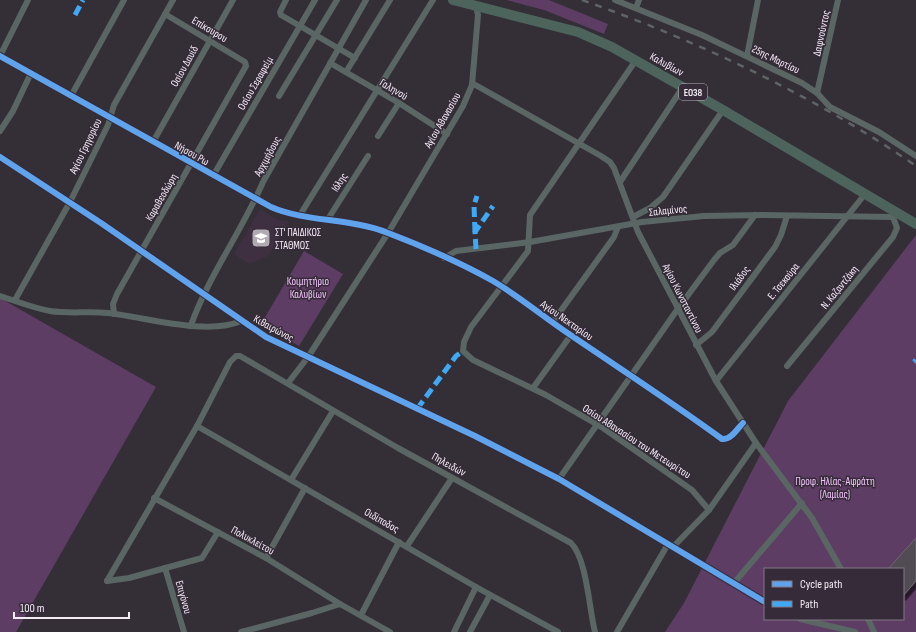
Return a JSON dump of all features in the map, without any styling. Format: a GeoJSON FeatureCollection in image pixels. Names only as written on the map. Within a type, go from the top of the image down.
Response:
{"type":"FeatureCollection","features":[{"type":"Feature","properties":{"kind":"main road","name":"Καλυβίων"},"geometry":{"type":"LineString","coordinates":[[453,0],[578,32],[636,60],[865,194],[895,215],[916,224]]}},
{"type":"Feature","properties":{"kind":"street"},"geometry":{"type":"LineString","coordinates":[[0,56],[28,0]]}},
{"type":"Feature","properties":{"kind":"street"},"geometry":{"type":"LineString","coordinates":[[71,96],[124,0]]}},
{"type":"Feature","properties":{"kind":"street","name":"Αγίου Γρηγορίου"},"geometry":{"type":"LineString","coordinates":[[15,300],[70,202],[108,125],[114,105],[173,0]]}},
{"type":"Feature","properties":{"kind":"street","name":"Οσίου Δαυίδ"},"geometry":{"type":"LineString","coordinates":[[153,142],[233,0]]}},
{"type":"Feature","properties":{"kind":"street"},"geometry":{"type":"LineString","coordinates":[[286,0],[280,14],[339,47],[355,58]]}},
{"type":"Feature","properties":{"kind":"street","name":"Οσίου Σεραφείμ"},"geometry":{"type":"LineString","coordinates":[[213,176],[315,0]]}},
{"type":"Feature","properties":{"kind":"street"},"geometry":{"type":"LineString","coordinates":[[279,96],[336,0]]}},
{"type":"Feature","properties":{"kind":"street","name":"Αρχιμήδους"},"geometry":{"type":"LineString","coordinates":[[191,325],[203,294],[366,0]]}},
{"type":"Feature","properties":{"kind":"street"},"geometry":{"type":"LineString","coordinates":[[346,72],[390,0]]}},
{"type":"Feature","properties":{"kind":"street"},"geometry":{"type":"LineString","coordinates":[[300,215],[432,0]]}},
{"type":"Feature","properties":{"kind":"street","name":"25ης Μαρτίου"},"geometry":{"type":"LineString","coordinates":[[615,0],[747,56],[802,83],[817,93],[830,107],[879,132],[916,156]]}},
{"type":"Feature","properties":{"kind":"street"},"geometry":{"type":"LineString","coordinates":[[636,8],[639,0]]}},
{"type":"Feature","properties":{"kind":"street"},"geometry":{"type":"LineString","coordinates":[[747,56],[758,0]]}},
{"type":"Feature","properties":{"kind":"street","name":"Δαφνούντος"},"geometry":{"type":"LineString","coordinates":[[817,93],[838,0]]}},
{"type":"Feature","properties":{"kind":"street","name":"Αγίου Αθανασίου"},"geometry":{"type":"LineString","coordinates":[[288,383],[308,357],[388,233],[463,106],[472,82],[478,14],[476,6]]}},
{"type":"Feature","properties":{"kind":"street","name":"Επίκουρου"},"geometry":{"type":"LineString","coordinates":[[165,14],[245,62]]}},
{"type":"Feature","properties":{"kind":"street","name":"Νήσου Ρω"},"geometry":{"type":"LineString","coordinates":[[0,56],[213,176],[277,210],[328,219],[388,233]]}},
{"type":"Feature","properties":{"kind":"street"},"geometry":{"type":"LineString","coordinates":[[502,287],[528,251],[530,242],[529,216],[636,60]]}},
{"type":"Feature","properties":{"kind":"street","name":"Καραθεοδώρη"},"geometry":{"type":"LineString","coordinates":[[114,314],[114,299],[192,164],[246,66],[245,62]]}},
{"type":"Feature","properties":{"kind":"street","name":"Γαληνού"},"geometry":{"type":"LineString","coordinates":[[330,63],[399,103],[447,134]]}},
{"type":"Feature","properties":{"kind":"street"},"geometry":{"type":"LineString","coordinates":[[0,131],[13,111],[31,73]]}},
{"type":"Feature","properties":{"kind":"street","name":"Αγίου Κωνσταντίνου"},"geometry":{"type":"LineString","coordinates":[[472,82],[610,162],[620,182],[634,220],[677,310],[716,381],[756,443],[802,503],[819,528],[840,568]]}},
{"type":"Feature","properties":{"kind":"street"},"geometry":{"type":"LineString","coordinates":[[620,182],[683,87]]}},
{"type":"Feature","properties":{"kind":"street"},"geometry":{"type":"LineString","coordinates":[[378,136],[399,103]]}},
{"type":"Feature","properties":{"kind":"street"},"geometry":{"type":"LineString","coordinates":[[634,220],[662,197],[723,110]]}},
{"type":"Feature","properties":{"kind":"street","name":"Ιόλης"},"geometry":{"type":"LineString","coordinates":[[328,219],[368,156]]}},
{"type":"Feature","properties":{"kind":"street","name":"Κιθαιρώνος"},"geometry":{"type":"LineString","coordinates":[[0,157],[70,202],[241,322],[270,340],[475,436],[560,479],[764,601]]}},
{"type":"Feature","properties":{"kind":"street","name":"Ε. Τσεκούρα"},"geometry":{"type":"LineString","coordinates":[[716,381],[865,194]]}},
{"type":"Feature","properties":{"kind":"street"},"geometry":{"type":"LineString","coordinates":[[560,479],[677,310],[714,260],[720,253],[733,245],[755,215]]}},
{"type":"Feature","properties":{"kind":"street","name":"Σαλαμίνος"},"geometry":{"type":"LineString","coordinates":[[444,258],[456,251],[530,242],[618,227],[634,220],[755,215],[848,216],[881,218],[895,215]]}},
{"type":"Feature","properties":{"kind":"street","name":"Ν. Καζαντζάκη"},"geometry":{"type":"LineString","coordinates":[[787,366],[893,237],[897,228],[895,215]]}},
{"type":"Feature","properties":{"kind":"street","name":"Ιλιάδος"},"geometry":{"type":"LineString","coordinates":[[696,345],[712,332],[775,247],[781,235],[787,216]]}},
{"type":"Feature","properties":{"kind":"street"},"geometry":{"type":"LineString","coordinates":[[552,323],[614,237],[618,227]]}},
{"type":"Feature","properties":{"kind":"street","name":"Αγίου Νεκταρίου"},"geometry":{"type":"LineString","coordinates":[[388,233],[444,258],[502,287],[552,323],[632,375],[725,439],[731,436],[743,423]]}},
{"type":"Feature","properties":{"kind":"street","name":"Οσίου Αθανασίου του Μετεωρίτου"},"geometry":{"type":"LineString","coordinates":[[502,287],[471,327],[464,342],[463,350],[473,360],[533,388],[598,425],[692,490],[709,510]]}},
{"type":"Feature","properties":{"kind":"street"},"geometry":{"type":"LineString","coordinates":[[0,296],[39,308],[60,312],[93,312],[191,325],[220,327],[231,326],[241,322]]}},
{"type":"Feature","properties":{"kind":"street"},"geometry":{"type":"LineString","coordinates":[[533,388],[571,335]]}},
{"type":"Feature","properties":{"kind":"street","name":"Πηλειδών"},"geometry":{"type":"LineString","coordinates":[[197,426],[230,362],[236,356],[247,359],[333,411],[572,543],[576,548],[582,563],[595,632]]}},
{"type":"Feature","properties":{"kind":"street"},"geometry":{"type":"LineString","coordinates":[[291,480],[333,411]]}},
{"type":"Feature","properties":{"kind":"street"},"geometry":{"type":"LineString","coordinates":[[197,426],[107,581],[129,578],[202,558],[218,532]]}},
{"type":"Feature","properties":{"kind":"street","name":"Οιδίποδος"},"geometry":{"type":"LineString","coordinates":[[197,426],[490,595],[558,632]]}},
{"type":"Feature","properties":{"kind":"street"},"geometry":{"type":"LineString","coordinates":[[617,632],[671,545],[709,510],[756,443]]}},
{"type":"Feature","properties":{"kind":"street"},"geometry":{"type":"LineString","coordinates":[[407,546],[452,478]]}},
{"type":"Feature","properties":{"kind":"street"},"geometry":{"type":"LineString","coordinates":[[266,558],[305,488]]}},
{"type":"Feature","properties":{"kind":"street","name":"Πολυκλείτου"},"geometry":{"type":"LineString","coordinates":[[154,498],[266,558],[340,604]]}},
{"type":"Feature","properties":{"kind":"street"},"geometry":{"type":"LineString","coordinates":[[734,583],[802,503]]}},
{"type":"Feature","properties":{"kind":"street"},"geometry":{"type":"LineString","coordinates":[[361,615],[399,542]]}},
{"type":"Feature","properties":{"kind":"street","name":"Επιγόνου"},"geometry":{"type":"LineString","coordinates":[[166,568],[184,632]]}},
{"type":"Feature","properties":{"kind":"street"},"geometry":{"type":"LineString","coordinates":[[454,632],[476,587]]}},
{"type":"Feature","properties":{"kind":"street"},"geometry":{"type":"LineString","coordinates":[[470,632],[490,595]]}},
{"type":"Feature","properties":{"kind":"street"},"geometry":{"type":"LineString","coordinates":[[240,632],[340,604],[390,632]]}},
{"type":"Feature","properties":{"kind":"street"},"geometry":{"type":"LineString","coordinates":[[804,620],[855,632]]}},
{"type":"Feature","properties":{"kind":"street"},"geometry":{"type":"LineString","coordinates":[[868,620],[874,632]]}},
{"type":"Feature","properties":{"kind":"shaded area","name":"ΣΤ' ΠΑΙΔΙΚΟΣ ΣΤΑΘΜΟΣ"},"geometry":{"type":"Polygon","coordinates":[[[260,209],[278,220],[289,221],[268,256],[249,264],[234,254],[260,209]]]}},
{"type":"Feature","properties":{"kind":"green space"},"geometry":{"type":"Polygon","coordinates":[[[506,0],[549,0],[608,24],[604,34],[544,10],[506,0]]]}},
{"type":"Feature","properties":{"kind":"green space","name":"Προφ. Ηλίας-Αφράτη (Λαμίας)"},"geometry":{"type":"Polygon","coordinates":[[[916,235],[916,632],[665,632],[684,603],[788,401],[916,235]]]}},
{"type":"Feature","properties":{"kind":"green space","name":"Κοιμητήριο Καλυβίων"},"geometry":{"type":"Polygon","coordinates":[[[304,251],[343,274],[299,346],[261,324],[304,251]]]}},
{"type":"Feature","properties":{"kind":"green space"},"geometry":{"type":"Polygon","coordinates":[[[0,298],[156,387],[16,632],[0,632],[0,298]]]}},
{"type":"Feature","properties":{"kind":"building"},"geometry":{"type":"Polygon","coordinates":[[[916,538],[916,581],[904,595],[904,568],[889,568],[916,538]]]}},
{"type":"Feature","properties":{"kind":"railway"},"geometry":{"type":"LineString","coordinates":[[582,0],[626,16],[712,52],[755,72],[837,116],[916,166]]}},
{"type":"Feature","properties":{"kind":"marked path"},"geometry":{"type":"LineString","coordinates":[[75,15],[83,0]]}},
{"type":"Feature","properties":{"kind":"marked path"},"geometry":{"type":"LineString","coordinates":[[475,232],[474,205],[477,196]]}},
{"type":"Feature","properties":{"kind":"marked path"},"geometry":{"type":"LineString","coordinates":[[476,249],[475,232],[493,206]]}},
{"type":"Feature","properties":{"kind":"marked path"},"geometry":{"type":"LineString","coordinates":[[417,409],[456,356],[463,351]]}},
{"type":"Feature","properties":{"kind":"cycle path"},"geometry":{"type":"LineString","coordinates":[[0,56],[271,207],[298,215],[374,228],[428,249],[481,274],[513,294],[722,439],[731,436],[743,423]]}},
{"type":"Feature","properties":{"kind":"cycle path"},"geometry":{"type":"LineString","coordinates":[[0,157],[101,223],[266,337],[475,436],[559,479],[764,601]]}},
{"type":"Feature","properties":{"kind":"place","name":"ΣΤ' ΠΑΙΔΙΚΟΣ ΣΤΑΘΜΟΣ"},"geometry":{"type":"Point","coordinates":[261,238]}}]}
